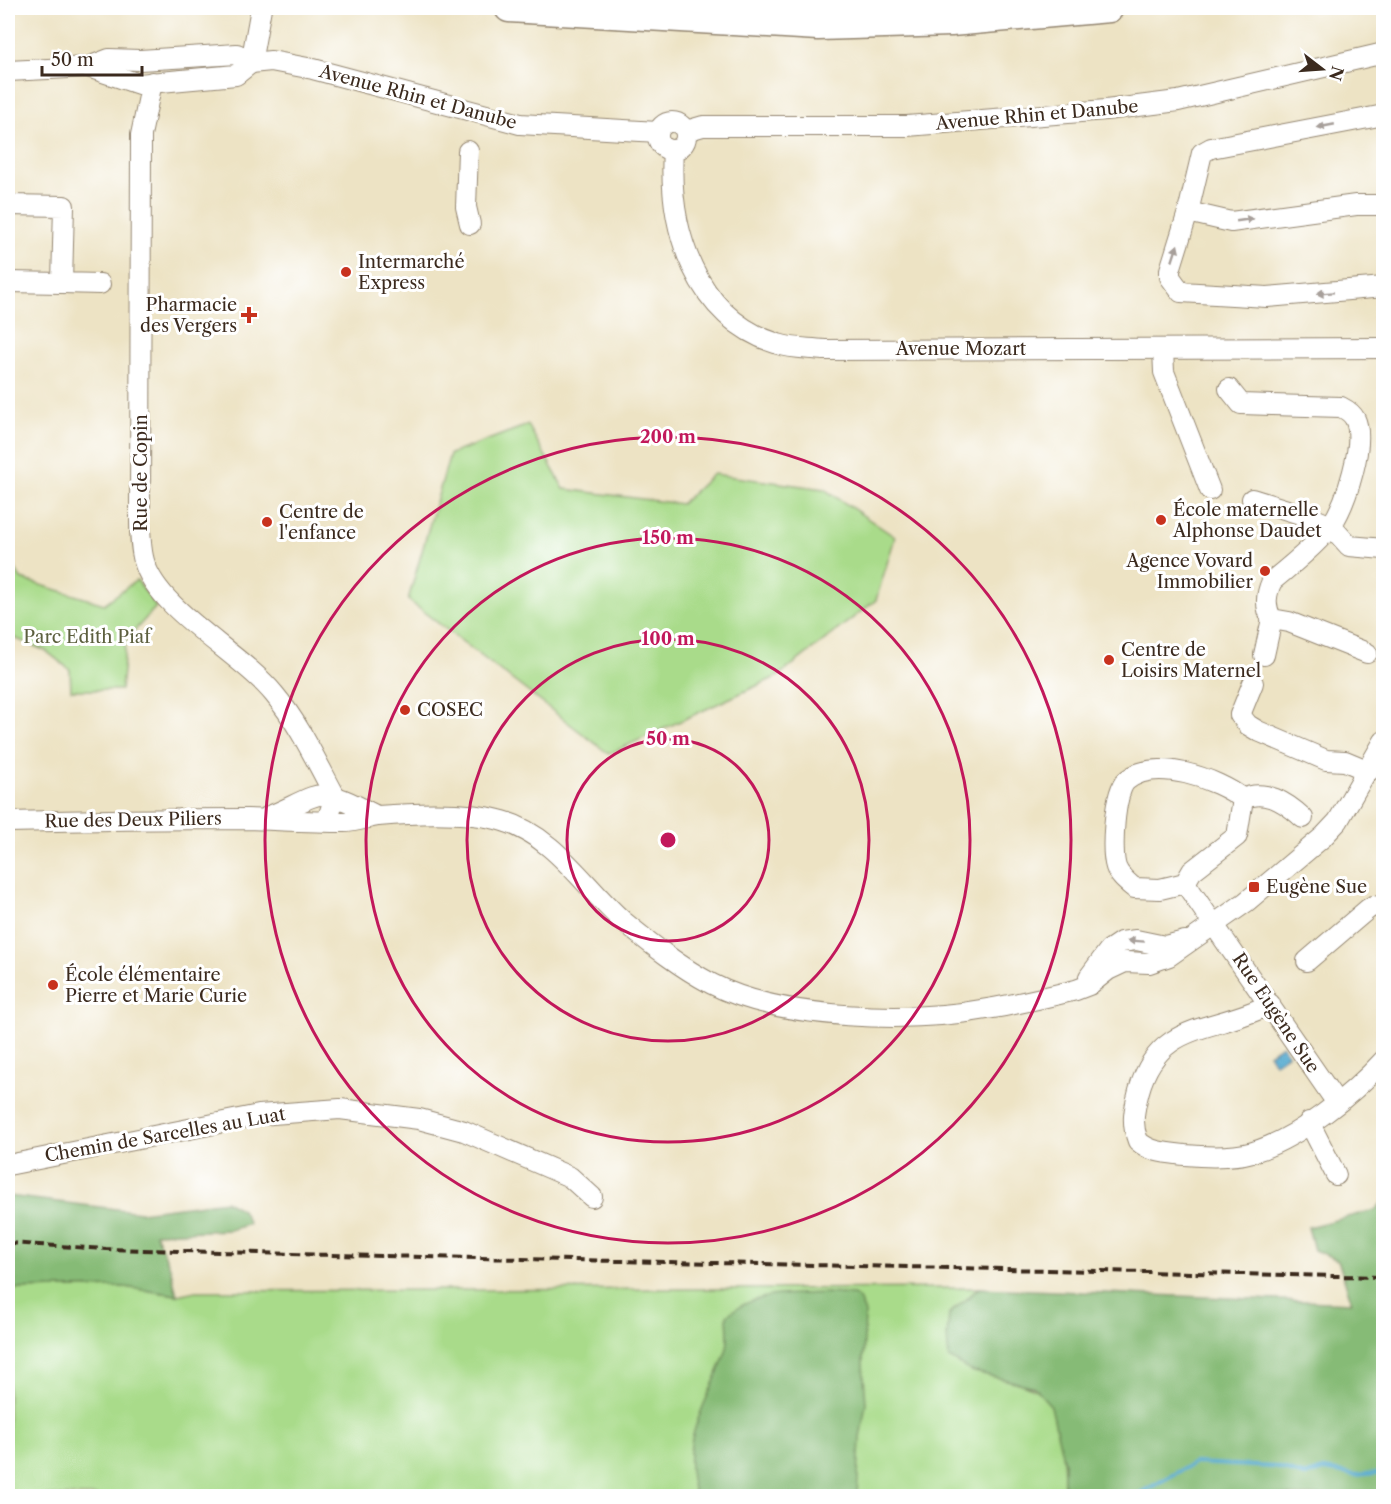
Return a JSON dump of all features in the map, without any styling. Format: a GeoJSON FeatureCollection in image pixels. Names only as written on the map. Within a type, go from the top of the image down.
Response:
{"type":"FeatureCollection","features":[{"type":"Feature","properties":{"kind":"highway"},"geometry":{"type":"LineString","coordinates":[[509,8],[818,26],[951,22],[1109,8]]}},
{"type":"Feature","properties":{"kind":"highway"},"geometry":{"type":"LineString","coordinates":[[784,8],[941,8]]}},
{"type":"Feature","properties":{"kind":"street"},"geometry":{"type":"LineString","coordinates":[[88,67],[127,82],[236,75],[251,63],[261,8]]}},
{"type":"Feature","properties":{"kind":"street","name":"Avenue Rhin et Danube"},"geometry":{"type":"LineString","coordinates":[[686,131],[703,126],[917,126],[1106,110],[1178,101],[1383,53]]}},
{"type":"Feature","properties":{"kind":"street"},"geometry":{"type":"LineString","coordinates":[[8,71],[88,67],[109,59],[140,60],[237,54],[251,63]]}},
{"type":"Feature","properties":{"kind":"street"},"geometry":{"type":"LineString","coordinates":[[127,82],[140,60]]}},
{"type":"Feature","properties":{"kind":"street"},"geometry":{"type":"LineString","coordinates":[[140,60],[152,82]]}},
{"type":"Feature","properties":{"kind":"street","name":"Avenue Rhin et Danube"},"geometry":{"type":"LineString","coordinates":[[251,63],[271,61],[313,69],[520,124],[658,132]]}},
{"type":"Feature","properties":{"kind":"street","name":"Rue de Copin"},"geometry":{"type":"LineString","coordinates":[[127,82],[133,93],[141,135],[140,516],[144,562],[161,591],[209,636],[250,668],[274,693],[308,745],[335,796]]}},
{"type":"Feature","properties":{"kind":"street","name":"Rue de Copin"},"geometry":{"type":"LineString","coordinates":[[141,135],[152,82]]}},
{"type":"Feature","properties":{"kind":"street"},"geometry":{"type":"LineString","coordinates":[[1383,115],[1212,148],[1202,153],[1188,212],[1170,270],[1173,284],[1181,292],[1267,297],[1383,286]]}},
{"type":"Feature","properties":{"kind":"street"},"geometry":{"type":"LineString","coordinates":[[678,122],[686,131],[684,144],[673,150],[661,145],[658,132],[662,125],[678,122]]}},
{"type":"Feature","properties":{"kind":"street","name":"Avenue Mozart"},"geometry":{"type":"LineString","coordinates":[[673,150],[677,222],[689,263],[716,306],[749,331],[779,345],[824,350],[1383,348]]}},
{"type":"Feature","properties":{"kind":"street"},"geometry":{"type":"LineString","coordinates":[[468,151],[466,207],[470,224]]}},
{"type":"Feature","properties":{"kind":"street"},"geometry":{"type":"LineString","coordinates":[[8,205],[64,206],[62,284]]}},
{"type":"Feature","properties":{"kind":"street"},"geometry":{"type":"LineString","coordinates":[[1188,212],[1231,222],[1356,205],[1383,205]]}},
{"type":"Feature","properties":{"kind":"street"},"geometry":{"type":"LineString","coordinates":[[8,282],[100,284]]}},
{"type":"Feature","properties":{"kind":"street"},"geometry":{"type":"LineString","coordinates":[[1163,349],[1164,372],[1210,490]]}},
{"type":"Feature","properties":{"kind":"street"},"geometry":{"type":"LineString","coordinates":[[1235,396],[1341,407],[1350,412],[1356,420],[1357,461],[1338,514],[1331,526],[1272,581],[1267,592],[1266,610],[1272,619],[1264,655]]}},
{"type":"Feature","properties":{"kind":"street"},"geometry":{"type":"LineString","coordinates":[[1252,499],[1331,526],[1349,546],[1383,549]]}},
{"type":"Feature","properties":{"kind":"street"},"geometry":{"type":"LineString","coordinates":[[1272,619],[1289,622],[1367,653]]}},
{"type":"Feature","properties":{"kind":"street"},"geometry":{"type":"LineString","coordinates":[[1253,683],[1233,716],[1258,731],[1326,760],[1345,760],[1369,771]]}},
{"type":"Feature","properties":{"kind":"street","name":"Rue des Deux Piliers"},"geometry":{"type":"LineString","coordinates":[[8,822],[259,820],[347,822],[378,816],[474,815],[504,821],[529,832],[550,848],[620,917],[664,955],[714,985],[767,1004],[830,1014],[913,1016],[984,1010],[1076,990],[1095,972],[1109,950],[1121,942],[1136,940],[1165,946],[1192,939],[1246,902],[1323,837],[1348,806],[1369,771],[1383,741]]}},
{"type":"Feature","properties":{"kind":"street"},"geometry":{"type":"LineString","coordinates":[[308,745],[313,796],[327,821]]}},
{"type":"Feature","properties":{"kind":"street"},"geometry":{"type":"LineString","coordinates":[[1164,770],[1210,780],[1228,787],[1243,799],[1237,836],[1197,867],[1185,883],[1145,890],[1134,888],[1120,875],[1116,867],[1114,840],[1117,804],[1124,782],[1134,776],[1164,770]]}},
{"type":"Feature","properties":{"kind":"street"},"geometry":{"type":"LineString","coordinates":[[1243,799],[1253,794],[1272,797],[1303,818]]}},
{"type":"Feature","properties":{"kind":"street","name":"Rue des Deux Piliers"},"geometry":{"type":"LineString","coordinates":[[259,820],[291,809],[313,796],[335,796],[378,816]]}},
{"type":"Feature","properties":{"kind":"street"},"geometry":{"type":"LineString","coordinates":[[327,821],[335,796]]}},
{"type":"Feature","properties":{"kind":"street","name":"Rue Eugène Sue"},"geometry":{"type":"LineString","coordinates":[[1185,883],[1337,1103]]}},
{"type":"Feature","properties":{"kind":"street"},"geometry":{"type":"LineString","coordinates":[[1307,961],[1368,909],[1373,906],[1383,908]]}},
{"type":"Feature","properties":{"kind":"street"},"geometry":{"type":"LineString","coordinates":[[1270,1004],[1257,1011],[1181,1034],[1162,1047],[1154,1056],[1141,1084],[1133,1114],[1134,1132],[1138,1141],[1155,1151],[1221,1156],[1253,1152],[1274,1143],[1337,1103],[1383,1060]]}},
{"type":"Feature","properties":{"kind":"street","name":"Chemin de Sarcelles au Luat"},"geometry":{"type":"LineString","coordinates":[[8,1165],[259,1115],[340,1109],[418,1119],[464,1131],[570,1177],[592,1197]]}},
{"type":"Feature","properties":{"kind":"street"},"geometry":{"type":"LineString","coordinates":[[1309,1122],[1336,1175]]}},
{"type":"Feature","properties":{"kind":"green space"},"geometry":{"type":"Polygon","coordinates":[[[528,425],[564,489],[681,504],[713,474],[824,489],[895,537],[876,600],[778,676],[609,754],[408,600],[450,454],[528,425]]]}},
{"type":"Feature","properties":{"kind":"green space","name":"Parc Edith Piaf"},"geometry":{"type":"Polygon","coordinates":[[[8,555],[21,579],[104,604],[137,580],[156,607],[126,640],[121,690],[71,690],[70,670],[46,651],[12,637],[8,638],[8,555]]]}},
{"type":"Feature","properties":{"kind":"green space"},"geometry":{"type":"Polygon","coordinates":[[[8,1196],[141,1212],[226,1201],[242,1210],[249,1224],[230,1230],[155,1233],[170,1267],[177,1295],[124,1287],[8,1289],[8,1196]]]}},
{"type":"Feature","properties":{"kind":"green space"},"geometry":{"type":"Polygon","coordinates":[[[1383,1202],[1383,1496],[1062,1496],[1064,1463],[1051,1406],[1034,1387],[971,1371],[949,1358],[947,1336],[949,1314],[979,1288],[1352,1303],[1338,1260],[1314,1250],[1308,1227],[1375,1210],[1383,1202]]]}},
{"type":"Feature","properties":{"kind":"green space"},"geometry":{"type":"Polygon","coordinates":[[[124,1287],[177,1295],[196,1291],[979,1288],[949,1314],[1003,1373],[1042,1394],[1051,1405],[1062,1451],[1064,1489],[1062,1496],[8,1496],[8,1289],[124,1287]]]}},
{"type":"Feature","properties":{"kind":"green space"},"geometry":{"type":"Polygon","coordinates":[[[827,1293],[854,1295],[859,1299],[865,1313],[863,1364],[866,1403],[860,1438],[857,1496],[695,1496],[690,1475],[692,1438],[727,1347],[727,1315],[751,1301],[775,1295],[827,1293]]]}},
{"type":"Feature","properties":{"kind":"water"},"geometry":{"type":"Polygon","coordinates":[[[1282,1045],[1288,1054],[1275,1063],[1269,1054],[1282,1045]]]}},
{"type":"Feature","properties":{"kind":"waterway"},"geometry":{"type":"LineString","coordinates":[[1135,1496],[1194,1463],[1275,1467],[1305,1476],[1324,1470],[1356,1475],[1384,1470]]}},
{"type":"Feature","properties":{"kind":"railway"},"geometry":{"type":"LineString","coordinates":[[8,1243],[106,1249],[332,1255],[1384,1277]]}},
{"type":"Feature","properties":{"kind":"place","name":"Intermarché Express"},"geometry":{"type":"Point","coordinates":[346,272]}},
{"type":"Feature","properties":{"kind":"place","name":"Pharmacie des Vergers"},"geometry":{"type":"Point","coordinates":[249,315]}},
{"type":"Feature","properties":{"kind":"place","name":"École maternelle Alphonse Daudet"},"geometry":{"type":"Point","coordinates":[1161,520]}},
{"type":"Feature","properties":{"kind":"place","name":"Centre de l'enfance"},"geometry":{"type":"Point","coordinates":[267,522]}},
{"type":"Feature","properties":{"kind":"place","name":"Agence Vovard Immobilier"},"geometry":{"type":"Point","coordinates":[1265,571]}},
{"type":"Feature","properties":{"kind":"place","name":"Centre de Loisirs Maternel"},"geometry":{"type":"Point","coordinates":[1109,660]}},
{"type":"Feature","properties":{"kind":"place","name":"COSEC"},"geometry":{"type":"Point","coordinates":[405,710]}},
{"type":"Feature","properties":{"kind":"place","name":"Eugène Sue"},"geometry":{"type":"Point","coordinates":[1254,887]}},
{"type":"Feature","properties":{"kind":"place","name":"École élémentaire Pierre et Marie Curie"},"geometry":{"type":"Point","coordinates":[53,985]}}]}
